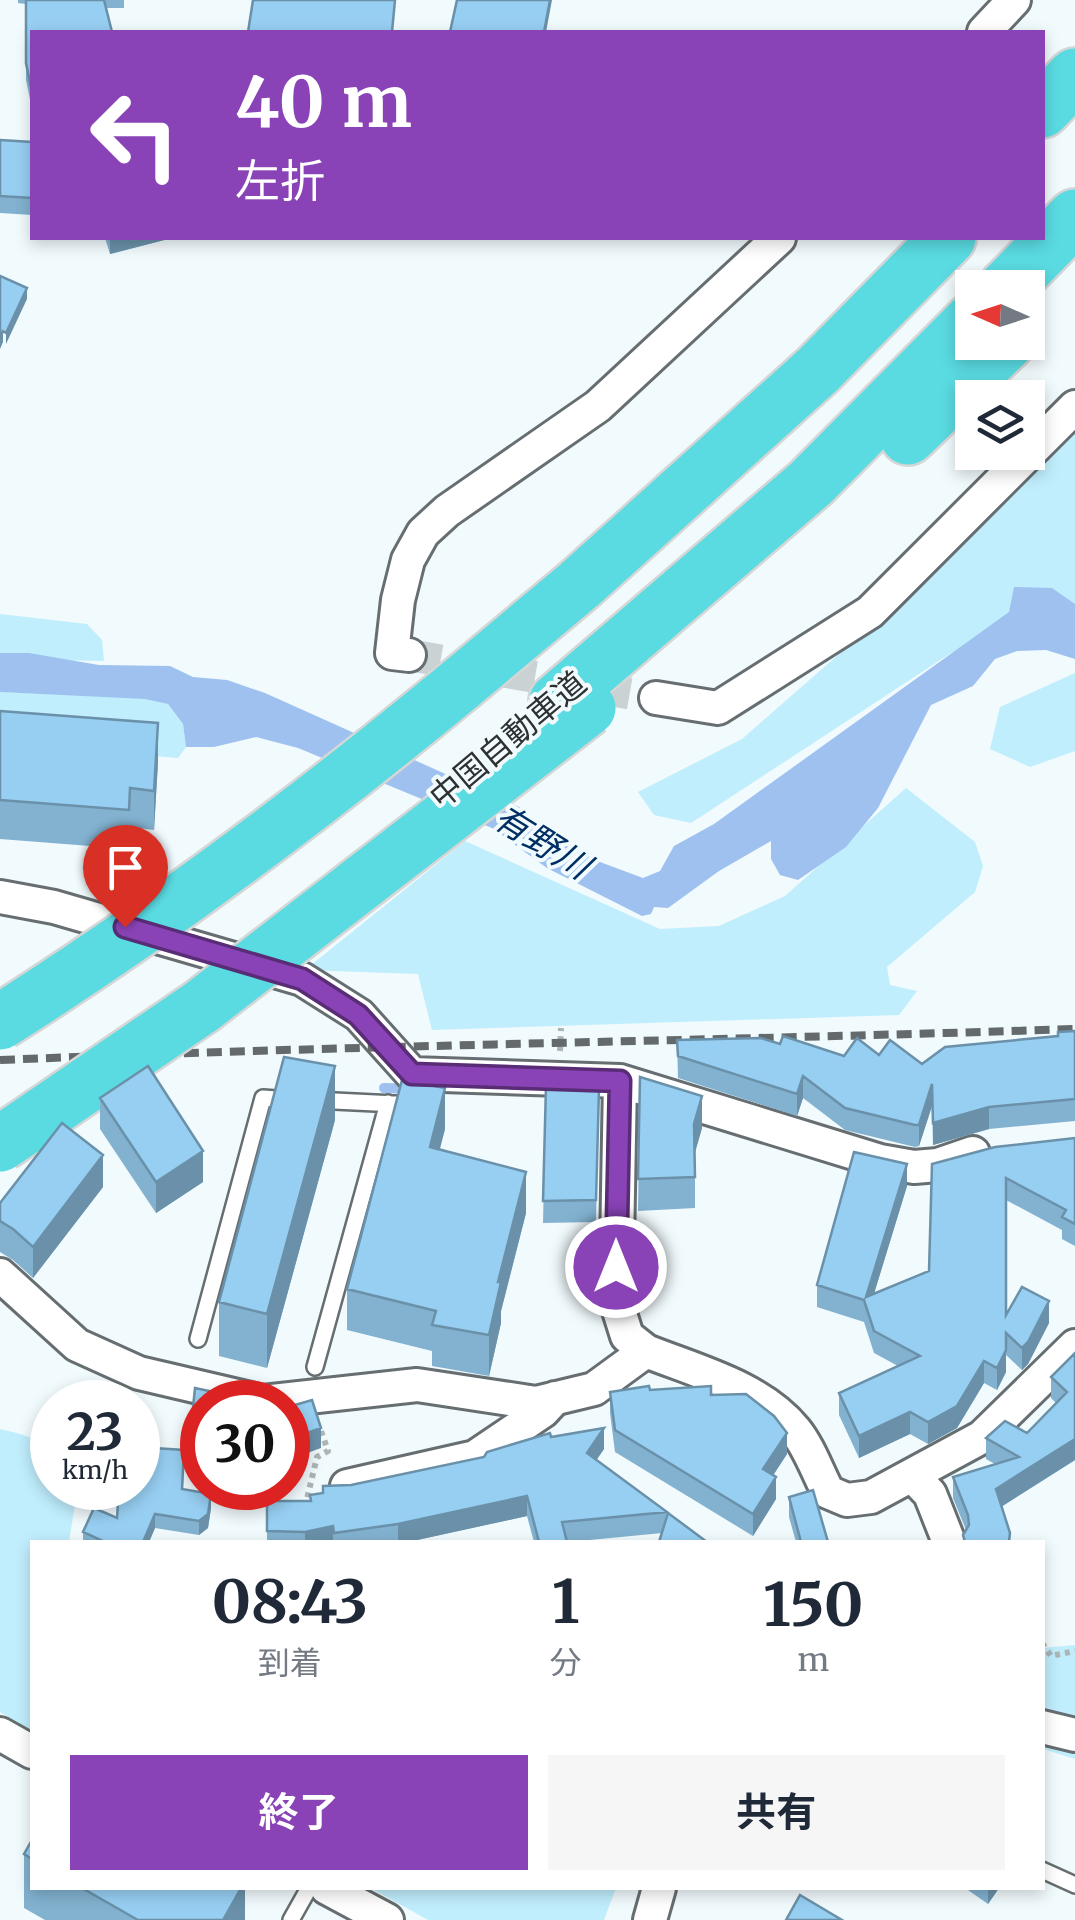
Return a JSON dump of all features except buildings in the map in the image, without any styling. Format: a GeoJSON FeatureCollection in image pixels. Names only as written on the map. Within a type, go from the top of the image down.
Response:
{"type":"FeatureCollection","features":[{"type":"Feature","properties":{"kind":"highway"},"geometry":{"type":"LineString","coordinates":[[1045,107],[1075,76]]}},
{"type":"Feature","properties":{"kind":"highway"},"geometry":{"type":"LineString","coordinates":[[1045,137],[1075,107]]}},
{"type":"Feature","properties":{"kind":"highway"},"geometry":{"type":"LineString","coordinates":[[1023,270],[1075,216]]}},
{"type":"Feature","properties":{"kind":"highway"},"geometry":{"type":"LineString","coordinates":[[0,980],[119,902],[432,671],[561,564],[715,427],[914,240]]}},
{"type":"Feature","properties":{"kind":"highway"},"geometry":{"type":"LineString","coordinates":[[0,1022],[224,869],[364,765],[432,671],[579,585],[818,370],[946,240]]}},
{"type":"Feature","properties":{"kind":"highway"},"geometry":{"type":"LineString","coordinates":[[1045,301],[1075,268]]}},
{"type":"Feature","properties":{"kind":"highway","name":"中国自動車道"},"geometry":{"type":"LineString","coordinates":[[0,1106],[152,1007],[573,704],[812,482],[955,338]]}},
{"type":"Feature","properties":{"kind":"highway"},"geometry":{"type":"LineString","coordinates":[[0,1144],[202,1007],[573,704],[795,542],[988,360]]}},
{"type":"Feature","properties":{"kind":"street"},"geometry":{"type":"LineString","coordinates":[[986,30],[1014,0]]}},
{"type":"Feature","properties":{"kind":"street"},"geometry":{"type":"LineString","coordinates":[[432,671],[392,653],[408,560],[422,533],[447,511],[598,406],[777,240]]}},
{"type":"Feature","properties":{"kind":"street"},"geometry":{"type":"LineString","coordinates":[[656,698],[718,708],[870,612],[1075,407]]}},
{"type":"Feature","properties":{"kind":"street"},"geometry":{"type":"LineString","coordinates":[[0,897],[54,907],[302,979],[358,1015],[412,1074],[441,1090],[620,1081],[897,1164],[938,1166],[1010,1146]]}},
{"type":"Feature","properties":{"kind":"street"},"geometry":{"type":"LineString","coordinates":[[620,1081],[616,1301],[627,1336],[646,1351],[737,1387],[768,1406],[796,1431],[828,1492],[847,1500],[871,1497],[982,1437],[1075,1346]]}},
{"type":"Feature","properties":{"kind":"street"},"geometry":{"type":"LineString","coordinates":[[0,1275],[77,1345],[139,1373],[263,1402],[314,1381],[417,1385],[536,1403],[594,1390],[646,1351]]}},
{"type":"Feature","properties":{"kind":"street"},"geometry":{"type":"LineString","coordinates":[[346,1486],[475,1457],[555,1398]]}},
{"type":"Feature","properties":{"kind":"street"},"geometry":{"type":"LineString","coordinates":[[912,1474],[930,1494],[948,1540]]}},
{"type":"Feature","properties":{"kind":"street"},"geometry":{"type":"LineString","coordinates":[[1045,1728],[1075,1735]]}},
{"type":"Feature","properties":{"kind":"street"},"geometry":{"type":"LineString","coordinates":[[0,1734],[30,1751]]}},
{"type":"Feature","properties":{"kind":"street"},"geometry":{"type":"LineString","coordinates":[[331,1890],[387,1920]]}},
{"type":"Feature","properties":{"kind":"street"},"geometry":{"type":"LineString","coordinates":[[650,1920],[658,1890]]}},
{"type":"Feature","properties":{"kind":"lane"},"geometry":{"type":"LineString","coordinates":[[198,1338],[263,1098],[388,1103],[441,1090]]}},
{"type":"Feature","properties":{"kind":"lane"},"geometry":{"type":"LineString","coordinates":[[314,1381],[388,1103]]}},
{"type":"Feature","properties":{"kind":"lane"},"geometry":{"type":"LineString","coordinates":[[1045,1871],[1075,1886]]}},
{"type":"Feature","properties":{"kind":"lane"},"geometry":{"type":"LineString","coordinates":[[290,1920],[308,1890]]}},
{"type":"Feature","properties":{"kind":"path"},"geometry":{"type":"LineString","coordinates":[[304,1516],[317,1456],[328,1450],[316,1418],[314,1381]]}},
{"type":"Feature","properties":{"kind":"path"},"geometry":{"type":"LineString","coordinates":[[1045,1647],[1051,1656],[1075,1652]]}},
{"type":"Feature","properties":{"kind":"shaded area"},"geometry":{"type":"Polygon","coordinates":[[[1075,432],[1075,617],[951,653],[691,823],[654,815],[638,792],[742,739],[870,627],[1035,470],[1045,470],[1045,461],[1075,432]]]}},
{"type":"Feature","properties":{"kind":"shaded area"},"geometry":{"type":"Polygon","coordinates":[[[0,614],[87,624],[102,640],[104,661],[0,659],[0,614]]]}},
{"type":"Feature","properties":{"kind":"shaded area"},"geometry":{"type":"Polygon","coordinates":[[[1075,673],[1075,751],[1030,767],[990,749],[1000,707],[1075,673]]]}},
{"type":"Feature","properties":{"kind":"shaded area"},"geometry":{"type":"Polygon","coordinates":[[[0,692],[145,698],[168,704],[183,724],[186,747],[178,758],[0,744],[0,692]]]}},
{"type":"Feature","properties":{"kind":"shaded area"},"geometry":{"type":"Polygon","coordinates":[[[906,788],[975,842],[983,866],[975,892],[887,967],[890,985],[917,991],[899,1015],[432,1030],[418,974],[305,970],[465,841],[660,929],[719,926],[785,896],[906,788]]]}},
{"type":"Feature","properties":{"kind":"shaded area"},"geometry":{"type":"Polygon","coordinates":[[[0,1429],[30,1438],[30,1510],[74,1510],[69,1540],[30,1540],[30,1730],[0,1712],[0,1429]]]}},
{"type":"Feature","properties":{"kind":"shaded area"},"geometry":{"type":"Polygon","coordinates":[[[1075,1645],[1075,1759],[1045,1750],[1045,1648],[1075,1645]]]}},
{"type":"Feature","properties":{"kind":"shaded area"},"geometry":{"type":"Polygon","coordinates":[[[375,1890],[615,1890],[604,1920],[428,1920],[375,1890]]]}},
{"type":"Feature","properties":{"kind":"water","name":"有野川"},"geometry":{"type":"Polygon","coordinates":[[[1014,587],[1052,588],[1075,604],[1075,659],[1046,650],[1017,651],[995,659],[973,686],[931,705],[878,808],[846,847],[798,880],[780,875],[771,859],[771,841],[719,871],[668,908],[654,907],[651,914],[642,916],[547,868],[492,828],[298,748],[256,737],[214,747],[186,747],[183,724],[168,704],[145,699],[0,692],[0,653],[29,653],[99,665],[170,666],[193,677],[227,680],[265,693],[519,807],[560,842],[643,878],[660,871],[674,846],[714,824],[1009,612],[1014,587]]]}},
{"type":"Feature","properties":{"kind":"waterway"},"geometry":{"type":"LineString","coordinates":[[384,1088],[414,1089]]}},
{"type":"Feature","properties":{"kind":"tunnel"},"geometry":{"type":"LineString","coordinates":[[409,655],[656,698]]}},
{"type":"Feature","properties":{"kind":"railway"},"geometry":{"type":"LineString","coordinates":[[0,1060],[1075,1029]]}},
{"type":"Feature","properties":{"kind":"route"},"geometry":{"type":"LineString","coordinates":[[125,927],[302,979],[358,1015],[412,1074],[620,1081],[616,1267]]}}]}
